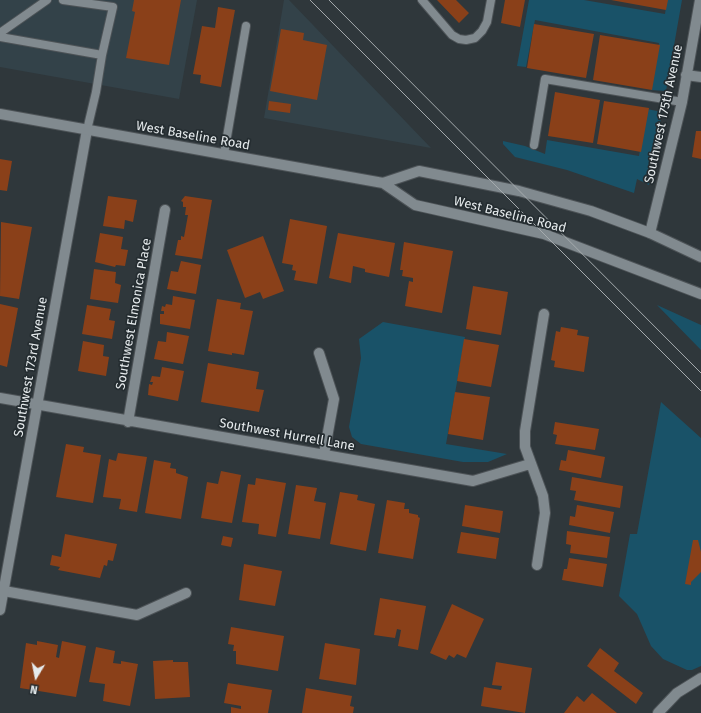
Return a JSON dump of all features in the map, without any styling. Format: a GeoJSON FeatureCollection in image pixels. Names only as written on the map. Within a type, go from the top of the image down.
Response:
{"type":"FeatureCollection","features":[{"type":"Feature","properties":{"kind":"street","name":"Southwest 175th Avenue"},"geometry":{"type":"LineString","coordinates":[[650,233],[682,102],[700,0]]}},
{"type":"Feature","properties":{"kind":"street"},"geometry":{"type":"LineString","coordinates":[[686,75],[701,77]]}},
{"type":"Feature","properties":{"kind":"street","name":"West Baseline Road"},"geometry":{"type":"LineString","coordinates":[[0,114],[382,183],[416,205],[544,234],[701,294]]}},
{"type":"Feature","properties":{"kind":"street","name":"Southwest 173rd Avenue"},"geometry":{"type":"LineString","coordinates":[[0,610],[87,130]]}},
{"type":"Feature","properties":{"kind":"street","name":"West Baseline Road"},"geometry":{"type":"LineString","coordinates":[[382,183],[419,171],[518,191],[591,211],[650,233],[701,257]]}},
{"type":"Feature","properties":{"kind":"street","name":"Southwest Elmonica Place"},"geometry":{"type":"LineString","coordinates":[[128,422],[165,210]]}},
{"type":"Feature","properties":{"kind":"street"},"geometry":{"type":"LineString","coordinates":[[538,565],[545,513],[543,496],[525,447],[525,431],[544,314]]}},
{"type":"Feature","properties":{"kind":"street"},"geometry":{"type":"LineString","coordinates":[[319,354],[334,399],[324,454]]}},
{"type":"Feature","properties":{"kind":"street","name":"Southwest Hurrell Lane"},"geometry":{"type":"LineString","coordinates":[[0,398],[128,422],[324,454],[473,481],[530,464]]}},
{"type":"Feature","properties":{"kind":"street"},"geometry":{"type":"LineString","coordinates":[[4,591],[137,615],[186,593]]}},
{"type":"Feature","properties":{"kind":"street"},"geometry":{"type":"LineString","coordinates":[[658,713],[677,693],[701,678]]}},
{"type":"Feature","properties":{"kind":"lane"},"geometry":{"type":"LineString","coordinates":[[0,33],[47,0]]}},
{"type":"Feature","properties":{"kind":"lane"},"geometry":{"type":"LineString","coordinates":[[63,0],[113,7],[87,130]]}},
{"type":"Feature","properties":{"kind":"lane"},"geometry":{"type":"LineString","coordinates":[[422,0],[452,35],[459,39],[466,40],[475,38],[482,31],[487,22],[492,0]]}},
{"type":"Feature","properties":{"kind":"lane"},"geometry":{"type":"LineString","coordinates":[[224,154],[246,26]]}},
{"type":"Feature","properties":{"kind":"lane"},"geometry":{"type":"LineString","coordinates":[[0,37],[102,55]]}},
{"type":"Feature","properties":{"kind":"lane"},"geometry":{"type":"LineString","coordinates":[[534,145],[545,80],[682,102]]}},
{"type":"Feature","properties":{"kind":"shaded area"},"geometry":{"type":"Polygon","coordinates":[[[0,0],[197,0],[179,99],[0,67],[0,0]]]}},
{"type":"Feature","properties":{"kind":"shaded area"},"geometry":{"type":"Polygon","coordinates":[[[284,0],[289,0],[431,148],[264,118],[284,0]]]}},
{"type":"Feature","properties":{"kind":"shaded area"},"geometry":{"type":"Polygon","coordinates":[[[529,0],[584,0],[665,14],[667,0],[682,0],[666,91],[651,90],[659,43],[535,20],[526,67],[517,66],[529,0]]]}},
{"type":"Feature","properties":{"kind":"shaded area"},"geometry":{"type":"Polygon","coordinates":[[[647,109],[662,112],[649,185],[637,179],[634,193],[567,170],[515,157],[503,144],[503,141],[525,146],[545,154],[547,140],[639,156],[647,109]]]}},
{"type":"Feature","properties":{"kind":"shaded area"},"geometry":{"type":"Polygon","coordinates":[[[657,305],[701,325],[701,350],[657,305]]]}},
{"type":"Feature","properties":{"kind":"shaded area"},"geometry":{"type":"Polygon","coordinates":[[[383,322],[465,337],[446,444],[507,454],[488,462],[463,462],[361,444],[352,437],[349,427],[361,358],[359,339],[383,322]]]}},
{"type":"Feature","properties":{"kind":"shaded area"},"geometry":{"type":"Polygon","coordinates":[[[661,402],[701,438],[701,666],[692,670],[687,670],[663,659],[651,646],[637,614],[619,596],[630,534],[637,534],[661,402]]]}},
{"type":"Feature","properties":{"kind":"building"},"geometry":{"type":"Polygon","coordinates":[[[134,0],[181,0],[169,65],[126,58],[135,12],[132,11],[134,0]]]}},
{"type":"Feature","properties":{"kind":"building"},"geometry":{"type":"Polygon","coordinates":[[[437,0],[456,0],[469,13],[459,23],[437,0]]]}},
{"type":"Feature","properties":{"kind":"building"},"geometry":{"type":"Polygon","coordinates":[[[505,0],[525,0],[520,27],[501,23],[505,0]]]}},
{"type":"Feature","properties":{"kind":"building"},"geometry":{"type":"Polygon","coordinates":[[[611,0],[668,0],[666,10],[611,0]]]}},
{"type":"Feature","properties":{"kind":"building"},"geometry":{"type":"Polygon","coordinates":[[[218,7],[235,10],[221,87],[200,83],[201,75],[193,74],[202,26],[215,28],[218,7]]]}},
{"type":"Feature","properties":{"kind":"building"},"geometry":{"type":"Polygon","coordinates":[[[534,24],[594,34],[586,78],[527,68],[534,24]]]}},
{"type":"Feature","properties":{"kind":"building"},"geometry":{"type":"Polygon","coordinates":[[[281,29],[304,33],[303,40],[327,45],[317,100],[270,91],[281,29]]]}},
{"type":"Feature","properties":{"kind":"building"},"geometry":{"type":"Polygon","coordinates":[[[600,35],[660,45],[652,90],[593,80],[600,35]]]}},
{"type":"Feature","properties":{"kind":"building"},"geometry":{"type":"Polygon","coordinates":[[[555,92],[600,100],[593,143],[548,136],[555,92]]]}},
{"type":"Feature","properties":{"kind":"building"},"geometry":{"type":"Polygon","coordinates":[[[269,101],[291,104],[290,113],[268,110],[269,101]]]}},
{"type":"Feature","properties":{"kind":"building"},"geometry":{"type":"Polygon","coordinates":[[[604,101],[649,108],[641,152],[597,144],[604,101]]]}},
{"type":"Feature","properties":{"kind":"building"},"geometry":{"type":"Polygon","coordinates":[[[696,131],[701,131],[701,159],[692,157],[696,131]]]}},
{"type":"Feature","properties":{"kind":"building"},"geometry":{"type":"Polygon","coordinates":[[[0,159],[12,161],[7,191],[0,190],[0,159]]]}},
{"type":"Feature","properties":{"kind":"building"},"geometry":{"type":"Polygon","coordinates":[[[108,196],[137,200],[133,222],[125,220],[124,229],[103,226],[108,196]]]}},
{"type":"Feature","properties":{"kind":"building"},"geometry":{"type":"Polygon","coordinates":[[[185,196],[212,200],[202,259],[175,255],[178,240],[181,240],[181,236],[184,237],[188,215],[185,215],[186,207],[183,207],[183,202],[181,201],[185,196]]]}},
{"type":"Feature","properties":{"kind":"building"},"geometry":{"type":"Polygon","coordinates":[[[290,219],[327,226],[317,284],[294,280],[296,271],[292,270],[293,265],[282,263],[290,219]]]}},
{"type":"Feature","properties":{"kind":"building"},"geometry":{"type":"Polygon","coordinates":[[[1,222],[32,227],[19,299],[0,296],[1,222]]]}},
{"type":"Feature","properties":{"kind":"building"},"geometry":{"type":"Polygon","coordinates":[[[100,233],[123,237],[121,249],[128,250],[125,266],[116,265],[115,267],[95,262],[100,233]]]}},
{"type":"Feature","properties":{"kind":"building"},"geometry":{"type":"Polygon","coordinates":[[[338,233],[395,243],[389,277],[365,272],[365,269],[353,266],[351,283],[329,278],[338,233]]]}},
{"type":"Feature","properties":{"kind":"building"},"geometry":{"type":"Polygon","coordinates":[[[263,236],[284,291],[263,299],[260,292],[245,298],[227,250],[263,236]]]}},
{"type":"Feature","properties":{"kind":"building"},"geometry":{"type":"Polygon","coordinates":[[[404,242],[453,251],[442,313],[405,306],[409,281],[413,282],[413,278],[402,276],[403,270],[400,270],[404,242]]]}},
{"type":"Feature","properties":{"kind":"building"},"geometry":{"type":"Polygon","coordinates":[[[181,261],[201,265],[196,294],[167,289],[171,271],[178,272],[181,261]]]}},
{"type":"Feature","properties":{"kind":"building"},"geometry":{"type":"Polygon","coordinates":[[[94,269],[116,272],[115,283],[121,285],[118,303],[90,299],[94,269]]]}},
{"type":"Feature","properties":{"kind":"building"},"geometry":{"type":"Polygon","coordinates":[[[473,286],[508,292],[501,335],[466,329],[473,286]]]}},
{"type":"Feature","properties":{"kind":"building"},"geometry":{"type":"Polygon","coordinates":[[[173,296],[195,300],[190,329],[160,324],[160,314],[164,314],[164,311],[161,311],[162,306],[165,307],[166,304],[172,305],[173,296]]]}},
{"type":"Feature","properties":{"kind":"building"},"geometry":{"type":"Polygon","coordinates":[[[217,299],[241,303],[240,309],[253,311],[244,355],[232,353],[232,355],[208,351],[217,299]]]}},
{"type":"Feature","properties":{"kind":"building"},"geometry":{"type":"Polygon","coordinates":[[[0,304],[18,308],[7,367],[0,365],[0,304]]]}},
{"type":"Feature","properties":{"kind":"building"},"geometry":{"type":"Polygon","coordinates":[[[87,305],[111,309],[109,320],[115,321],[112,339],[82,334],[87,305]]]}},
{"type":"Feature","properties":{"kind":"building"},"geometry":{"type":"Polygon","coordinates":[[[561,327],[578,330],[577,335],[589,337],[584,372],[554,367],[555,361],[551,360],[556,331],[560,332],[561,327]]]}},
{"type":"Feature","properties":{"kind":"building"},"geometry":{"type":"Polygon","coordinates":[[[167,332],[189,336],[183,364],[154,359],[158,341],[166,342],[167,332]]]}},
{"type":"Feature","properties":{"kind":"building"},"geometry":{"type":"Polygon","coordinates":[[[464,339],[499,345],[491,387],[457,381],[464,339]]]}},
{"type":"Feature","properties":{"kind":"building"},"geometry":{"type":"Polygon","coordinates":[[[83,341],[104,345],[103,356],[109,357],[106,376],[78,371],[83,341]]]}},
{"type":"Feature","properties":{"kind":"building"},"geometry":{"type":"Polygon","coordinates":[[[208,363],[259,372],[256,389],[264,390],[259,412],[201,402],[208,363]]]}},
{"type":"Feature","properties":{"kind":"building"},"geometry":{"type":"Polygon","coordinates":[[[162,367],[184,371],[178,401],[148,395],[149,384],[152,385],[153,382],[150,382],[152,376],[160,377],[162,367]]]}},
{"type":"Feature","properties":{"kind":"building"},"geometry":{"type":"Polygon","coordinates":[[[455,392],[490,397],[483,440],[448,434],[455,392]]]}},
{"type":"Feature","properties":{"kind":"building"},"geometry":{"type":"Polygon","coordinates":[[[555,422],[599,429],[595,450],[555,444],[557,435],[553,434],[555,422]]]}},
{"type":"Feature","properties":{"kind":"building"},"geometry":{"type":"Polygon","coordinates":[[[66,444],[84,447],[83,452],[101,455],[93,503],[56,497],[66,444]]]}},
{"type":"Feature","properties":{"kind":"building"},"geometry":{"type":"Polygon","coordinates":[[[568,450],[605,457],[601,478],[559,470],[561,460],[566,461],[568,450]]]}},
{"type":"Feature","properties":{"kind":"building"},"geometry":{"type":"Polygon","coordinates":[[[118,453],[147,457],[137,512],[119,509],[121,499],[103,497],[109,459],[116,461],[118,453]]]}},
{"type":"Feature","properties":{"kind":"building"},"geometry":{"type":"Polygon","coordinates":[[[154,460],[171,463],[170,468],[176,469],[176,473],[188,477],[181,519],[145,513],[154,460]]]}},
{"type":"Feature","properties":{"kind":"building"},"geometry":{"type":"Polygon","coordinates":[[[221,471],[241,475],[232,523],[201,518],[207,482],[218,484],[221,471]]]}},
{"type":"Feature","properties":{"kind":"building"},"geometry":{"type":"Polygon","coordinates":[[[572,477],[623,486],[620,508],[574,500],[576,491],[570,490],[572,477]]]}},
{"type":"Feature","properties":{"kind":"building"},"geometry":{"type":"Polygon","coordinates":[[[256,478],[286,483],[276,537],[258,534],[259,524],[242,522],[248,484],[255,485],[256,478]]]}},
{"type":"Feature","properties":{"kind":"building"},"geometry":{"type":"Polygon","coordinates":[[[296,485],[317,488],[314,501],[326,503],[320,539],[288,534],[296,485]]]}},
{"type":"Feature","properties":{"kind":"building"},"geometry":{"type":"Polygon","coordinates":[[[340,492],[358,495],[357,500],[375,504],[366,551],[330,544],[340,492]]]}},
{"type":"Feature","properties":{"kind":"building"},"geometry":{"type":"Polygon","coordinates":[[[387,500],[405,503],[404,509],[409,509],[409,513],[418,515],[420,518],[413,559],[378,553],[387,500]]]}},
{"type":"Feature","properties":{"kind":"building"},"geometry":{"type":"Polygon","coordinates":[[[465,505],[503,511],[500,533],[462,526],[465,505]]]}},
{"type":"Feature","properties":{"kind":"building"},"geometry":{"type":"Polygon","coordinates":[[[577,505],[614,512],[610,533],[569,525],[570,516],[575,517],[577,505]]]}},
{"type":"Feature","properties":{"kind":"building"},"geometry":{"type":"Polygon","coordinates":[[[567,531],[610,537],[607,558],[570,553],[571,545],[566,544],[567,531]]]}},
{"type":"Feature","properties":{"kind":"building"},"geometry":{"type":"Polygon","coordinates":[[[461,532],[499,538],[496,559],[457,553],[461,532]]]}},
{"type":"Feature","properties":{"kind":"building"},"geometry":{"type":"Polygon","coordinates":[[[65,534],[117,544],[113,561],[108,560],[107,566],[104,565],[100,578],[58,570],[60,567],[50,565],[52,555],[61,557],[65,534]]]}},
{"type":"Feature","properties":{"kind":"building"},"geometry":{"type":"Polygon","coordinates":[[[223,536],[233,538],[231,547],[221,545],[223,536]]]}},
{"type":"Feature","properties":{"kind":"building"},"geometry":{"type":"Polygon","coordinates":[[[693,540],[698,540],[701,552],[701,572],[691,582],[691,585],[685,584],[693,540]]]}},
{"type":"Feature","properties":{"kind":"building"},"geometry":{"type":"Polygon","coordinates":[[[569,558],[607,564],[603,587],[562,580],[564,569],[567,569],[569,558]]]}},
{"type":"Feature","properties":{"kind":"building"},"geometry":{"type":"Polygon","coordinates":[[[244,564],[282,571],[275,606],[239,600],[244,564]]]}},
{"type":"Feature","properties":{"kind":"building"},"geometry":{"type":"Polygon","coordinates":[[[380,598],[426,606],[418,650],[398,646],[401,630],[397,629],[395,638],[374,635],[380,598]]]}},
{"type":"Feature","properties":{"kind":"building"},"geometry":{"type":"Polygon","coordinates":[[[452,604],[484,619],[466,658],[457,654],[454,658],[449,655],[446,660],[430,653],[452,604]]]}},
{"type":"Feature","properties":{"kind":"building"},"geometry":{"type":"Polygon","coordinates":[[[231,627],[284,636],[278,671],[236,664],[236,651],[233,651],[234,645],[228,644],[231,627]]]}},
{"type":"Feature","properties":{"kind":"building"},"geometry":{"type":"Polygon","coordinates":[[[37,641],[58,645],[56,657],[59,658],[62,641],[86,646],[76,697],[20,688],[26,643],[37,645],[37,641]]]}},
{"type":"Feature","properties":{"kind":"building"},"geometry":{"type":"Polygon","coordinates":[[[325,643],[360,649],[356,685],[319,679],[325,643]]]}},
{"type":"Feature","properties":{"kind":"building"},"geometry":{"type":"Polygon","coordinates":[[[96,647],[115,651],[113,663],[121,664],[121,661],[138,664],[130,706],[103,701],[105,684],[89,682],[96,647]]]}},
{"type":"Feature","properties":{"kind":"building"},"geometry":{"type":"Polygon","coordinates":[[[600,648],[619,663],[614,671],[643,693],[636,704],[587,666],[600,648]]]}},
{"type":"Feature","properties":{"kind":"building"},"geometry":{"type":"Polygon","coordinates":[[[173,660],[173,662],[188,662],[190,697],[155,699],[153,661],[173,660]]]}},
{"type":"Feature","properties":{"kind":"building"},"geometry":{"type":"Polygon","coordinates":[[[496,662],[532,668],[525,713],[481,706],[484,687],[501,690],[502,686],[492,685],[496,662]]]}},
{"type":"Feature","properties":{"kind":"building"},"geometry":{"type":"Polygon","coordinates":[[[228,683],[272,690],[268,713],[231,713],[231,707],[241,709],[241,706],[224,703],[228,683]]]}},
{"type":"Feature","properties":{"kind":"building"},"geometry":{"type":"Polygon","coordinates":[[[306,688],[352,696],[350,706],[354,707],[353,713],[302,713],[306,688]]]}},
{"type":"Feature","properties":{"kind":"building"},"geometry":{"type":"Polygon","coordinates":[[[592,693],[617,713],[564,713],[577,696],[584,702],[592,693]]]}},
{"type":"Feature","properties":{"kind":"tram line"},"geometry":{"type":"LineString","coordinates":[[310,0],[701,391]]}},
{"type":"Feature","properties":{"kind":"tram line"},"geometry":{"type":"LineString","coordinates":[[329,0],[701,373]]}}]}
